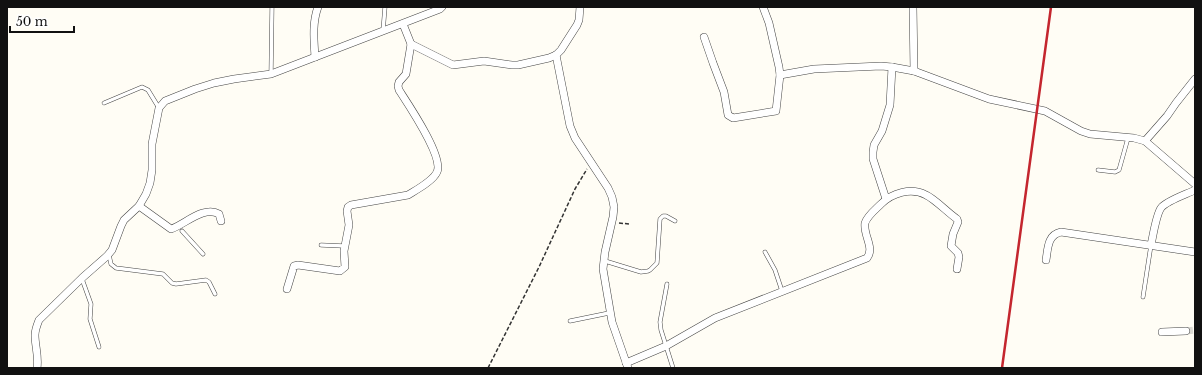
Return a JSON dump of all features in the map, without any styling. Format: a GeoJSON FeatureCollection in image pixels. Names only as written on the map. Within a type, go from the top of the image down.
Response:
{"type":"FeatureCollection","features":[{"type":"Feature","properties":{"kind":"street"},"geometry":{"type":"LineString","coordinates":[[315,57],[315,19],[318,7]]}},
{"type":"Feature","properties":{"kind":"street"},"geometry":{"type":"LineString","coordinates":[[36,368],[38,363],[35,336],[39,320],[109,254],[124,220],[139,206],[146,194],[150,183],[152,170],[152,144],[159,108],[166,101],[195,89],[217,83],[271,74],[403,24],[442,7]]}},
{"type":"Feature","properties":{"kind":"street"},"geometry":{"type":"LineString","coordinates":[[411,44],[453,65],[477,61],[518,65],[556,55],[577,26],[580,7]]}},
{"type":"Feature","properties":{"kind":"street"},"geometry":{"type":"LineString","coordinates":[[704,37],[722,85],[728,116],[730,117],[776,111],[780,75],[779,67],[769,23],[763,7]]}},
{"type":"Feature","properties":{"kind":"street"},"geometry":{"type":"LineString","coordinates":[[913,7],[914,71]]}},
{"type":"Feature","properties":{"kind":"street"},"geometry":{"type":"LineString","coordinates":[[287,289],[294,266],[298,265],[338,271],[343,270],[345,267],[344,246],[349,225],[347,211],[348,207],[351,205],[408,194],[415,191],[437,173],[437,162],[425,132],[398,90],[399,82],[406,74],[411,44],[403,24]]}},
{"type":"Feature","properties":{"kind":"street"},"geometry":{"type":"LineString","coordinates":[[556,55],[570,126],[575,138],[608,188],[612,197],[614,207],[613,216],[603,260],[603,269],[609,313],[627,366],[666,346],[714,318],[867,258],[870,255],[870,251],[865,224],[866,220],[886,199],[901,192],[910,191],[926,195],[957,220],[957,226],[953,234],[951,246],[958,253],[959,257],[957,269]]}},
{"type":"Feature","properties":{"kind":"street"},"geometry":{"type":"LineString","coordinates":[[780,75],[814,69],[881,66],[892,66],[914,71],[984,98],[1045,112],[1081,131],[1090,134],[1145,141],[1195,184]]}},
{"type":"Feature","properties":{"kind":"street"},"geometry":{"type":"LineString","coordinates":[[886,199],[873,159],[873,152],[874,145],[882,131],[890,105],[892,66]]}},
{"type":"Feature","properties":{"kind":"street"},"geometry":{"type":"LineString","coordinates":[[1145,141],[1167,116],[1176,102],[1195,79]]}},
{"type":"Feature","properties":{"kind":"street"},"geometry":{"type":"LineString","coordinates":[[1151,245],[1162,207],[1167,203],[1195,190]]}},
{"type":"Feature","properties":{"kind":"street"},"geometry":{"type":"LineString","coordinates":[[139,206],[168,228],[180,228],[195,216],[212,211],[219,214],[221,221]]}},
{"type":"Feature","properties":{"kind":"street"},"geometry":{"type":"LineString","coordinates":[[1046,260],[1051,237],[1055,233],[1060,232],[1195,252]]}},
{"type":"Feature","properties":{"kind":"street"},"geometry":{"type":"LineString","coordinates":[[1162,332],[1186,331]]}},
{"type":"Feature","properties":{"kind":"lane"},"geometry":{"type":"LineString","coordinates":[[271,74],[272,7]]}},
{"type":"Feature","properties":{"kind":"lane"},"geometry":{"type":"LineString","coordinates":[[383,31],[385,7]]}},
{"type":"Feature","properties":{"kind":"lane"},"geometry":{"type":"LineString","coordinates":[[104,103],[142,86],[148,90],[159,108]]}},
{"type":"Feature","properties":{"kind":"lane"},"geometry":{"type":"LineString","coordinates":[[1098,170],[1115,172],[1119,170],[1128,138]]}},
{"type":"Feature","properties":{"kind":"lane"},"geometry":{"type":"LineString","coordinates":[[603,260],[641,272],[648,272],[657,263],[660,219],[663,216],[666,216],[675,221]]}},
{"type":"Feature","properties":{"kind":"lane"},"geometry":{"type":"LineString","coordinates":[[180,228],[203,254]]}},
{"type":"Feature","properties":{"kind":"lane"},"geometry":{"type":"LineString","coordinates":[[321,245],[344,246]]}},
{"type":"Feature","properties":{"kind":"lane"},"geometry":{"type":"LineString","coordinates":[[1143,297],[1151,245]]}},
{"type":"Feature","properties":{"kind":"lane"},"geometry":{"type":"LineString","coordinates":[[765,252],[775,270],[782,291]]}},
{"type":"Feature","properties":{"kind":"lane"},"geometry":{"type":"LineString","coordinates":[[109,254],[110,264],[116,268],[163,274],[172,283],[176,284],[206,280],[209,282],[215,294]]}},
{"type":"Feature","properties":{"kind":"lane"},"geometry":{"type":"LineString","coordinates":[[82,278],[91,304],[90,319],[99,347]]}},
{"type":"Feature","properties":{"kind":"lane"},"geometry":{"type":"LineString","coordinates":[[667,284],[660,322],[661,330],[673,368]]}},
{"type":"Feature","properties":{"kind":"lane"},"geometry":{"type":"LineString","coordinates":[[570,321],[609,313]]}},
{"type":"Feature","properties":{"kind":"path"},"geometry":{"type":"LineString","coordinates":[[488,368],[539,267],[583,174],[588,168],[594,166]]}},
{"type":"Feature","properties":{"kind":"tunnel"},"geometry":{"type":"LineString","coordinates":[[1186,331],[1195,330]]}},
{"type":"Feature","properties":{"kind":"railway"},"geometry":{"type":"LineString","coordinates":[[1002,368],[1051,7]]}}]}
